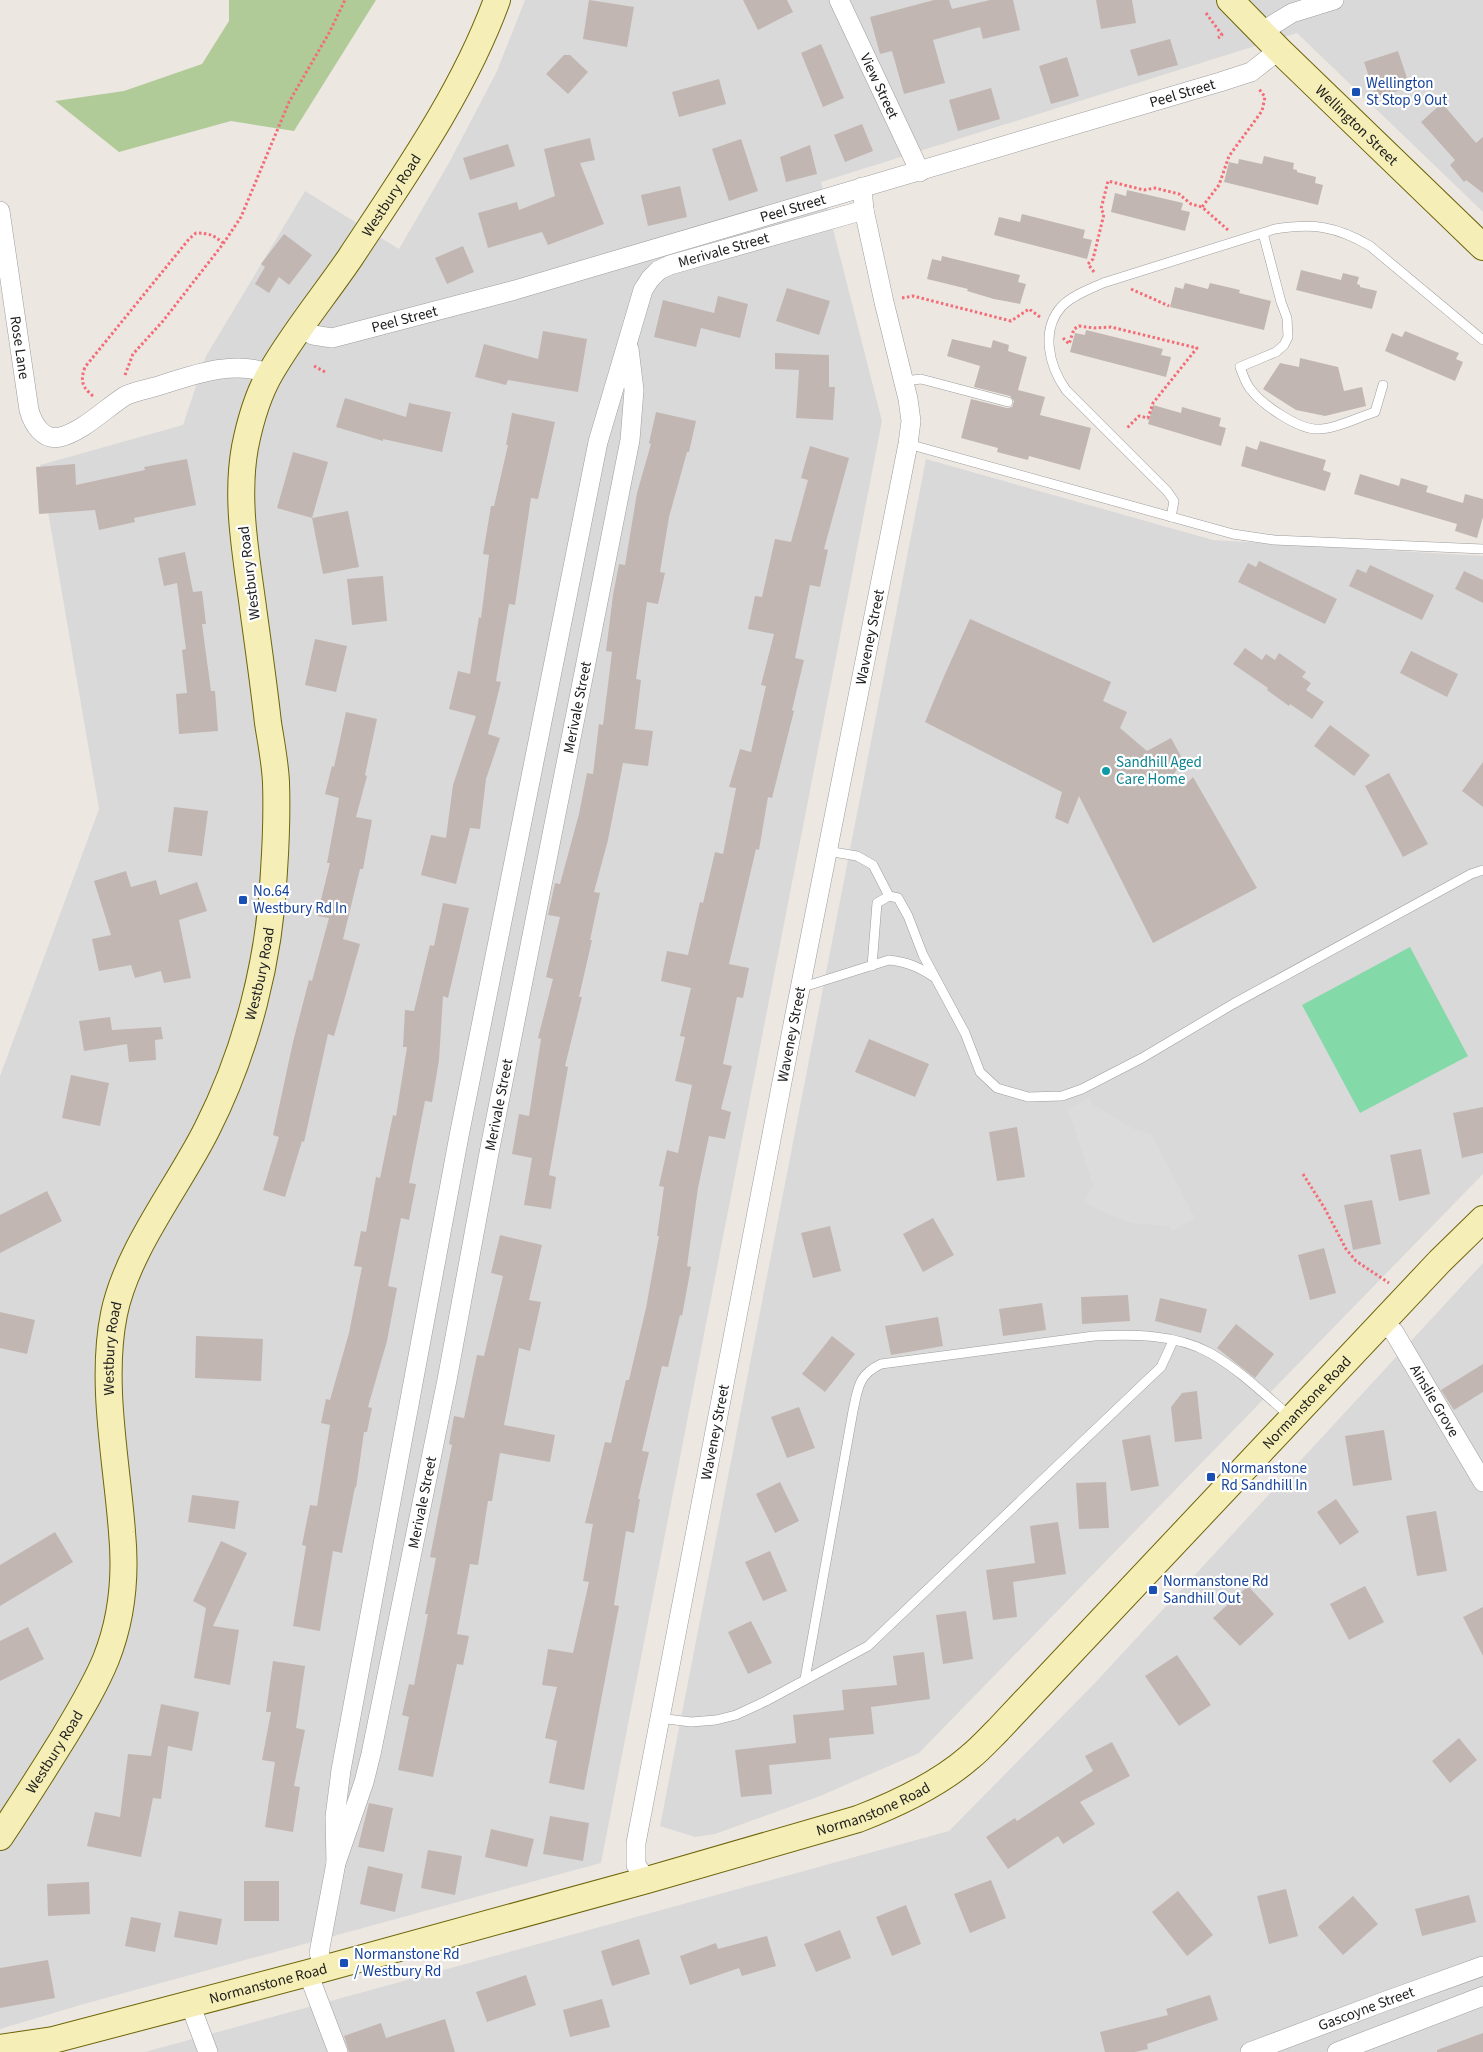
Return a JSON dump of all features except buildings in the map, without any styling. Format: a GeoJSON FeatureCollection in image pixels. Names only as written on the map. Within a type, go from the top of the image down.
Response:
{"type":"FeatureCollection","features":[{"type":"Feature","properties":{"kind":"main road","name":"Westbury Road"},"geometry":{"type":"LineString","coordinates":[[0,1838],[74,1720],[94,1686],[108,1656],[116,1627],[123,1572],[123,1537],[109,1393],[114,1316],[122,1287],[134,1261],[207,1128],[229,1078],[250,1018],[266,944],[274,879],[275,776],[244,537],[242,489],[245,450],[256,409],[270,374],[348,260],[430,134],[483,35],[497,0]]}},
{"type":"Feature","properties":{"kind":"main road","name":"Wellington Street"},"geometry":{"type":"LineString","coordinates":[[1230,0],[1483,248]]}},
{"type":"Feature","properties":{"kind":"main road","name":"Normanstone Road"},"geometry":{"type":"LineString","coordinates":[[0,2048],[52,2040],[316,1971],[647,1880],[858,1819],[888,1808],[918,1793],[969,1758],[1038,1688],[1483,1219]]}},
{"type":"Feature","properties":{"kind":"main road","name":"Normanstone Road"},"geometry":{"type":"LineString","coordinates":[[25,2052],[52,2040]]}},
{"type":"Feature","properties":{"kind":"street","name":"View Street"},"geometry":{"type":"LineString","coordinates":[[839,0],[920,172]]}},
{"type":"Feature","properties":{"kind":"street"},"geometry":{"type":"LineString","coordinates":[[1261,32],[1292,13],[1334,0]]}},
{"type":"Feature","properties":{"kind":"street","name":"Peel Street"},"geometry":{"type":"LineString","coordinates":[[301,328],[313,335],[332,338],[515,290],[862,187],[920,172],[1251,72],[1279,50]]}},
{"type":"Feature","properties":{"kind":"street","name":"Waveney Street"},"geometry":{"type":"LineString","coordinates":[[647,1880],[636,1865],[636,1843],[911,421],[904,381],[864,210],[862,187]]}},
{"type":"Feature","properties":{"kind":"street","name":"Merivale Street"},"geometry":{"type":"LineString","coordinates":[[336,1863],[335,1817],[341,1770],[461,1126],[598,442],[616,377],[629,343],[643,290],[659,270],[670,265],[864,210]]}},
{"type":"Feature","properties":{"kind":"street","name":"Rose Lane"},"geometry":{"type":"LineString","coordinates":[[0,211],[29,410],[33,423],[44,435],[59,438],[77,429],[106,408]]}},
{"type":"Feature","properties":{"kind":"street","name":"Merivale Street"},"geometry":{"type":"LineString","coordinates":[[338,2052],[316,1971],[319,1953],[336,1863],[364,1782],[371,1754],[445,1389],[489,1153],[627,459],[634,411],[634,390],[629,343]]}},
{"type":"Feature","properties":{"kind":"street"},"geometry":{"type":"LineString","coordinates":[[106,408],[128,395],[218,370],[242,367],[258,368],[270,374]]}},
{"type":"Feature","properties":{"kind":"street","name":"Ainslie Grove"},"geometry":{"type":"LineString","coordinates":[[1383,1323],[1394,1332],[1483,1482]]}},
{"type":"Feature","properties":{"kind":"street","name":"Gascoyne Street"},"geometry":{"type":"LineString","coordinates":[[1250,2052],[1391,1998],[1483,1966]]}},
{"type":"Feature","properties":{"kind":"street","name":"Gascoyne Street"},"geometry":{"type":"LineString","coordinates":[[1337,2052],[1483,1996]]}},
{"type":"Feature","properties":{"kind":"street"},"geometry":{"type":"LineString","coordinates":[[190,2004],[208,2052]]}},
{"type":"Feature","properties":{"kind":"lane"},"geometry":{"type":"LineString","coordinates":[[1171,517],[1174,501],[1167,491],[1066,390],[1056,375],[1051,362],[1049,346],[1051,326],[1062,306],[1078,294],[1103,283],[1263,233],[1297,226],[1317,225],[1352,235],[1370,246],[1483,340]]}},
{"type":"Feature","properties":{"kind":"lane"},"geometry":{"type":"LineString","coordinates":[[1263,233],[1289,330],[1284,345],[1276,352],[1240,367],[1250,390],[1292,421],[1314,429],[1325,428],[1374,412],[1383,385]]}},
{"type":"Feature","properties":{"kind":"lane"},"geometry":{"type":"LineString","coordinates":[[904,381],[921,378],[1008,402]]}},
{"type":"Feature","properties":{"kind":"lane"},"geometry":{"type":"LineString","coordinates":[[908,444],[1233,534],[1274,540],[1483,549]]}},
{"type":"Feature","properties":{"kind":"lane"},"geometry":{"type":"LineString","coordinates":[[827,851],[857,856],[873,865],[889,896]]}},
{"type":"Feature","properties":{"kind":"lane"},"geometry":{"type":"LineString","coordinates":[[872,966],[878,903],[889,896],[898,898],[908,916],[923,955],[965,1033],[980,1072],[997,1088],[1028,1097],[1062,1096],[1082,1089],[1142,1058],[1232,1004],[1464,878],[1483,870]]}},
{"type":"Feature","properties":{"kind":"lane"},"geometry":{"type":"LineString","coordinates":[[800,988],[890,960],[904,961],[918,966],[936,978]]}},
{"type":"Feature","properties":{"kind":"lane"},"geometry":{"type":"LineString","coordinates":[[805,1679],[853,1411],[863,1376],[871,1368],[881,1364],[1094,1336],[1130,1334],[1173,1341],[1208,1352],[1229,1365],[1293,1419]]}},
{"type":"Feature","properties":{"kind":"lane"},"geometry":{"type":"LineString","coordinates":[[659,1718],[691,1722],[716,1720],[736,1715],[842,1661],[874,1641],[1161,1368],[1173,1341]]}},
{"type":"Feature","properties":{"kind":"path"},"geometry":{"type":"LineString","coordinates":[[128,395],[124,376],[133,354],[164,321],[223,244],[241,217],[289,102],[329,33],[345,0]]}},
{"type":"Feature","properties":{"kind":"path"},"geometry":{"type":"LineString","coordinates":[[1206,13],[1222,35],[1218,38]]}},
{"type":"Feature","properties":{"kind":"path"},"geometry":{"type":"LineString","coordinates":[[1202,207],[1219,185],[1229,156],[1262,111],[1265,97],[1257,87]]}},
{"type":"Feature","properties":{"kind":"path"},"geometry":{"type":"LineString","coordinates":[[1169,306],[1128,288],[1116,288],[1109,291],[1088,264],[1093,259],[1104,214],[1101,209],[1108,181],[1144,190],[1155,188],[1179,194],[1191,204],[1202,207],[1232,233],[1236,242]]}},
{"type":"Feature","properties":{"kind":"path"},"geometry":{"type":"LineString","coordinates":[[106,408],[84,388],[81,378],[86,367],[189,239],[196,233],[207,233],[216,237],[223,244]]}},
{"type":"Feature","properties":{"kind":"path"},"geometry":{"type":"LineString","coordinates":[[884,302],[913,296],[1011,321],[1028,309],[1051,326],[1069,344],[1074,329],[1083,326],[1094,328],[1111,327],[1197,348],[1154,403],[1148,418],[1139,416],[1116,440]]}},
{"type":"Feature","properties":{"kind":"path"},"geometry":{"type":"LineString","coordinates":[[314,366],[327,373]]}},
{"type":"Feature","properties":{"kind":"path"},"geometry":{"type":"LineString","coordinates":[[1302,1174],[1325,1209],[1346,1249],[1356,1261],[1408,1296]]}},
{"type":"Feature","properties":{"kind":"shaded area"},"geometry":{"type":"Polygon","coordinates":[[[525,0],[1483,0],[1483,212],[1297,33],[821,182],[882,421],[601,1863],[84,2004],[0,2029],[0,1076],[99,809],[40,465],[183,425],[206,356],[305,191],[399,249],[450,161],[497,71],[525,0]]]}},
{"type":"Feature","properties":{"kind":"shaded area"},"geometry":{"type":"Polygon","coordinates":[[[926,459],[1213,540],[1483,556],[1483,1174],[919,1753],[820,1796],[715,1834],[695,1837],[660,1826],[926,459]]]}},
{"type":"Feature","properties":{"kind":"shaded area"},"geometry":{"type":"Polygon","coordinates":[[[1090,1098],[1092,1104],[1134,1129],[1152,1135],[1195,1218],[1173,1231],[1167,1226],[1132,1223],[1107,1214],[1084,1202],[1093,1185],[1068,1109],[1090,1098]]]}},
{"type":"Feature","properties":{"kind":"shaded area"},"geometry":{"type":"Polygon","coordinates":[[[1483,1263],[1483,2052],[145,2052],[949,1831],[1094,1684],[1483,1263]]]}},
{"type":"Feature","properties":{"kind":"green space"},"geometry":{"type":"Polygon","coordinates":[[[229,0],[376,0],[294,131],[231,121],[119,152],[55,101],[124,91],[202,64],[229,21],[229,0]]]}},
{"type":"Feature","properties":{"kind":"green space"},"geometry":{"type":"Polygon","coordinates":[[[1410,947],[1468,1056],[1360,1113],[1302,1005],[1410,947]]]}},
{"type":"Feature","properties":{"kind":"place","name":"Wellington St Stop 9 Out"},"geometry":{"type":"Point","coordinates":[1356,92]}},
{"type":"Feature","properties":{"kind":"place","name":"Sandhill Aged Care Home"},"geometry":{"type":"Point","coordinates":[1106,771]}},
{"type":"Feature","properties":{"kind":"place","name":"No.64 Westbury Rd In"},"geometry":{"type":"Point","coordinates":[243,900]}},
{"type":"Feature","properties":{"kind":"place","name":"Normanstone Rd Sandhill In"},"geometry":{"type":"Point","coordinates":[1211,1477]}},
{"type":"Feature","properties":{"kind":"place","name":"Normanstone Rd Sandhill Out"},"geometry":{"type":"Point","coordinates":[1153,1590]}},
{"type":"Feature","properties":{"kind":"place","name":"Normanstone Rd / Westbury Rd"},"geometry":{"type":"Point","coordinates":[344,1963]}}]}
